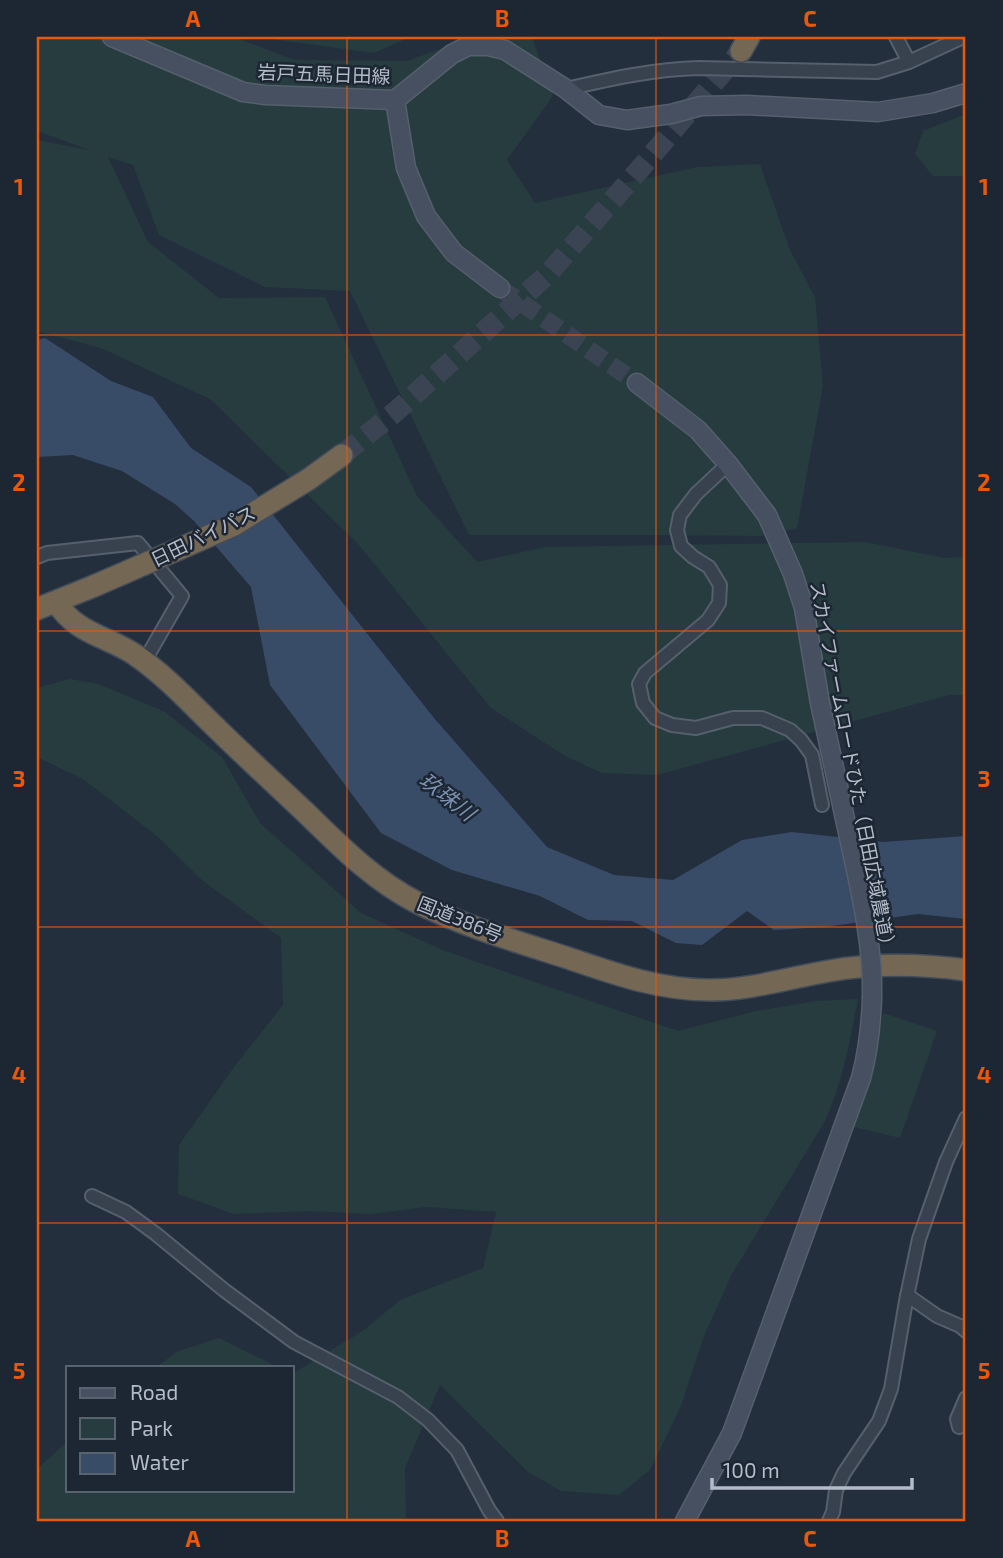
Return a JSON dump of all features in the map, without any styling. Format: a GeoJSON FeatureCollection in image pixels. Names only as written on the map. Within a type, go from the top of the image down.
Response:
{"type":"FeatureCollection","features":[{"type":"Feature","properties":{"kind":"highway","name":"日田バイパス"},"geometry":{"type":"LineString","coordinates":[[46,605],[234,525],[342,456]]}},
{"type":"Feature","properties":{"kind":"highway","name":"国道386号"},"geometry":{"type":"LineString","coordinates":[[46,605],[62,611],[81,628],[116,644],[169,681],[364,867],[390,887],[414,901],[482,930],[642,982],[694,990],[763,985],[828,971],[874,965],[966,970]]}},
{"type":"Feature","properties":{"kind":"street","name":"岩戸五馬日田線"},"geometry":{"type":"LineString","coordinates":[[112,37],[243,92],[395,100],[452,54],[468,46],[488,46],[505,50],[566,89],[599,115],[627,120],[671,114],[701,106],[747,105],[878,112],[933,103],[966,93]]}},
{"type":"Feature","properties":{"kind":"street"},"geometry":{"type":"LineString","coordinates":[[896,37],[909,62]]}},
{"type":"Feature","properties":{"kind":"street"},"geometry":{"type":"LineString","coordinates":[[566,89],[671,69],[877,72],[909,62],[963,37]]}},
{"type":"Feature","properties":{"kind":"street"},"geometry":{"type":"LineString","coordinates":[[395,100],[406,168],[426,216],[454,253],[500,288]]}},
{"type":"Feature","properties":{"kind":"street","name":"スカイファームロードひた（日田広域農道）"},"geometry":{"type":"LineString","coordinates":[[637,383],[698,430],[728,464],[767,515],[793,574],[804,608],[871,961],[870,1037],[861,1078],[732,1433],[685,1521]]}},
{"type":"Feature","properties":{"kind":"street"},"geometry":{"type":"LineString","coordinates":[[728,464],[688,504],[680,515],[677,530],[681,546],[709,567],[720,585],[719,603],[708,620],[645,673],[639,684],[643,703],[655,718],[673,725],[696,728],[733,718],[762,718],[790,730],[812,755],[822,805]]}},
{"type":"Feature","properties":{"kind":"street"},"geometry":{"type":"LineString","coordinates":[[37,557],[47,553],[138,543],[182,596],[144,662]]}},
{"type":"Feature","properties":{"kind":"street"},"geometry":{"type":"LineString","coordinates":[[829,1521],[834,1512],[839,1481],[879,1421],[891,1389],[907,1295],[923,1226],[946,1162],[966,1118]]}},
{"type":"Feature","properties":{"kind":"street"},"geometry":{"type":"LineString","coordinates":[[92,1196],[126,1212],[294,1342],[398,1397],[428,1420],[457,1450],[497,1521]]}},
{"type":"Feature","properties":{"kind":"street"},"geometry":{"type":"LineString","coordinates":[[907,1295],[937,1316],[966,1331]]}},
{"type":"Feature","properties":{"kind":"street"},"geometry":{"type":"LineString","coordinates":[[966,1398],[957,1419],[960,1427],[966,1425]]}},
{"type":"Feature","properties":{"kind":"green space"},"geometry":{"type":"Polygon","coordinates":[[[37,37],[234,37],[295,60],[407,61],[473,37],[532,37],[553,96],[507,160],[535,203],[697,167],[760,164],[789,248],[815,297],[823,386],[797,528],[761,536],[469,535],[350,291],[265,287],[159,235],[133,165],[108,157],[148,242],[219,298],[325,297],[417,496],[477,562],[546,547],[865,542],[944,558],[966,557],[966,695],[949,695],[657,775],[602,773],[565,756],[491,708],[359,545],[210,399],[101,348],[37,331],[37,140],[89,150],[37,131],[37,37]]]}},
{"type":"Feature","properties":{"kind":"green space"},"geometry":{"type":"Polygon","coordinates":[[[257,37],[410,37],[374,53],[257,37]]]}},
{"type":"Feature","properties":{"kind":"green space"},"geometry":{"type":"Polygon","coordinates":[[[966,114],[966,176],[933,176],[915,154],[923,131],[966,114]]]}},
{"type":"Feature","properties":{"kind":"green space"},"geometry":{"type":"Polygon","coordinates":[[[70,679],[99,684],[165,712],[222,757],[260,823],[361,913],[445,951],[678,1031],[756,1011],[815,1001],[858,999],[841,1076],[825,1121],[732,1274],[704,1336],[681,1406],[650,1470],[619,1495],[561,1491],[528,1472],[440,1385],[405,1468],[406,1517],[409,1521],[37,1521],[37,1469],[66,1443],[66,1492],[294,1492],[294,1373],[364,1330],[400,1300],[483,1268],[496,1212],[426,1207],[370,1214],[309,1211],[234,1214],[178,1194],[179,1145],[234,1067],[283,1005],[281,938],[203,881],[157,836],[83,779],[37,757],[37,688],[70,679]]]}},
{"type":"Feature","properties":{"kind":"green space"},"geometry":{"type":"Polygon","coordinates":[[[883,1013],[937,1031],[900,1138],[854,1127],[873,1068],[883,1013]]]}},
{"type":"Feature","properties":{"kind":"green space"},"geometry":{"type":"Polygon","coordinates":[[[219,1338],[276,1366],[158,1366],[176,1352],[219,1338]]]}},
{"type":"Feature","properties":{"kind":"water","name":"玖珠川"},"geometry":{"type":"Polygon","coordinates":[[[45,338],[111,381],[153,397],[191,448],[251,487],[434,718],[547,847],[614,875],[673,880],[742,840],[792,832],[883,842],[966,836],[966,919],[918,914],[825,927],[774,930],[747,911],[702,945],[676,943],[632,921],[588,920],[540,896],[452,870],[381,833],[270,685],[251,587],[194,521],[175,504],[122,471],[73,455],[37,457],[37,340],[45,338]]]}},
{"type":"Feature","properties":{"kind":"tunnel"},"geometry":{"type":"LineString","coordinates":[[342,455],[394,413],[548,274],[741,51]]}},
{"type":"Feature","properties":{"kind":"tunnel"},"geometry":{"type":"LineString","coordinates":[[500,288],[637,383]]}}]}
